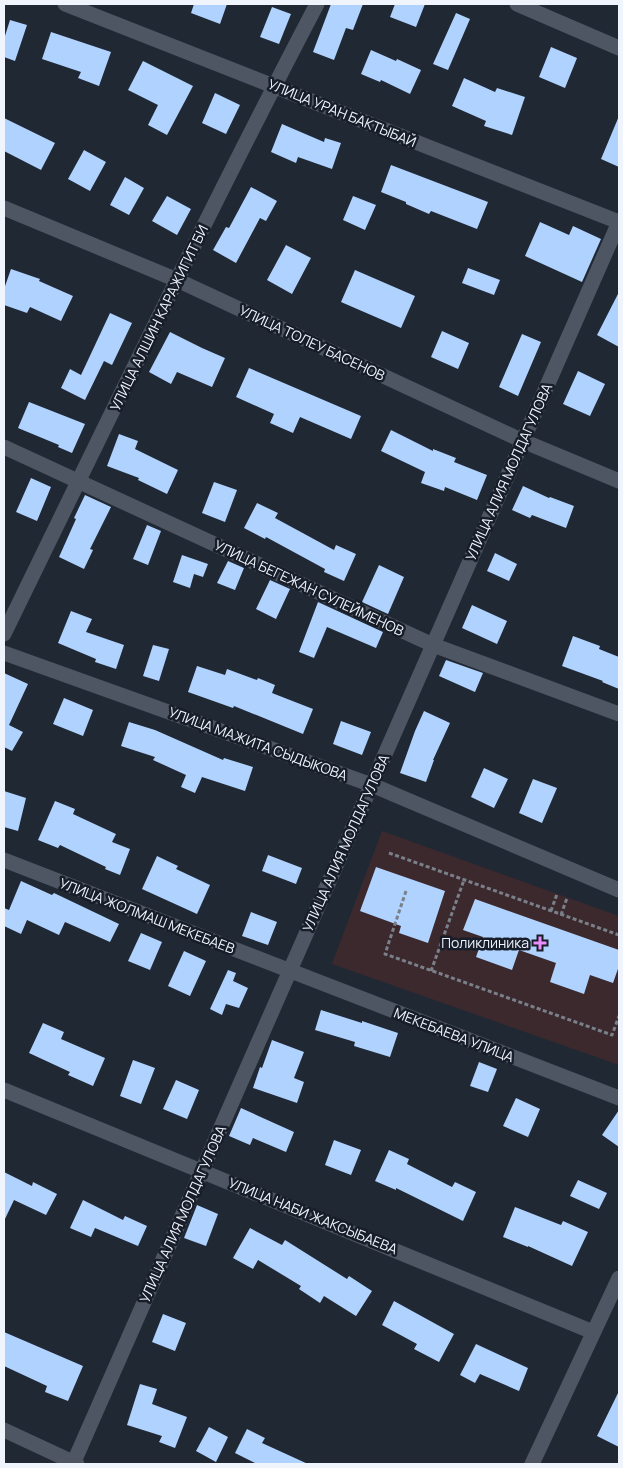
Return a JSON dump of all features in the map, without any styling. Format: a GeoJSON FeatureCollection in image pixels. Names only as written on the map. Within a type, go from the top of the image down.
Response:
{"type":"FeatureCollection","features":[{"type":"Feature","properties":{"kind":"street","name":"УЛИЦА УРАН БАКТЫБАЙ"},"geometry":{"type":"LineString","coordinates":[[65,4],[619,222]]}},
{"type":"Feature","properties":{"kind":"street","name":"УЛИЦА АЛШИН КАРАЖИГИТ БИ"},"geometry":{"type":"LineString","coordinates":[[4,634],[274,86],[317,4]]}},
{"type":"Feature","properties":{"kind":"street"},"geometry":{"type":"LineString","coordinates":[[516,4],[619,48]]}},
{"type":"Feature","properties":{"kind":"street","name":"УЛИЦА ТОЛЕУ БАСЕНОВ"},"geometry":{"type":"LineString","coordinates":[[4,208],[178,280],[523,441],[619,481]]}},
{"type":"Feature","properties":{"kind":"street","name":"УЛИЦА АЛИЯ МОЛДАГУЛОВА"},"geometry":{"type":"LineString","coordinates":[[74,1464],[619,222]]}},
{"type":"Feature","properties":{"kind":"street","name":"УЛИЦА БЕГЕЖАН СУЛЕЙМЕНОВ"},"geometry":{"type":"LineString","coordinates":[[4,447],[433,645],[619,714]]}},
{"type":"Feature","properties":{"kind":"street","name":"УЛИЦА МАЖИТА СЫДЫКОВА"},"geometry":{"type":"LineString","coordinates":[[4,653],[372,785],[619,890]]}},
{"type":"Feature","properties":{"kind":"street","name":"УЛИЦА ЖОЛМАШ МЕКЕБАЕВ"},"geometry":{"type":"LineString","coordinates":[[4,860],[290,972]]}},
{"type":"Feature","properties":{"kind":"street","name":"МЕКЕБАЕВА УЛИЦА"},"geometry":{"type":"LineString","coordinates":[[290,972],[619,1098]]}},
{"type":"Feature","properties":{"kind":"street","name":"УЛИЦА НАБИ ЖАКСЫБАЕВА"},"geometry":{"type":"LineString","coordinates":[[4,1090],[593,1332]]}},
{"type":"Feature","properties":{"kind":"street"},"geometry":{"type":"LineString","coordinates":[[532,1464],[619,1278]]}},
{"type":"Feature","properties":{"kind":"street"},"geometry":{"type":"LineString","coordinates":[[4,1430],[74,1464]]}},
{"type":"Feature","properties":{"kind":"path"},"geometry":{"type":"LineString","coordinates":[[389,853],[619,935]]}},
{"type":"Feature","properties":{"kind":"path"},"geometry":{"type":"LineString","coordinates":[[432,971],[464,880]]}},
{"type":"Feature","properties":{"kind":"path"},"geometry":{"type":"LineString","coordinates":[[406,891],[385,954],[612,1035],[619,1016]]}},
{"type":"Feature","properties":{"kind":"path"},"geometry":{"type":"LineString","coordinates":[[551,911],[557,894]]}},
{"type":"Feature","properties":{"kind":"path"},"geometry":{"type":"LineString","coordinates":[[561,915],[567,898]]}},
{"type":"Feature","properties":{"kind":"shaded area"},"geometry":{"type":"Polygon","coordinates":[[[382,831],[619,916],[619,1065],[332,964],[382,831]]]}},
{"type":"Feature","properties":{"kind":"building"},"geometry":{"type":"Polygon","coordinates":[[[194,4],[227,4],[220,24],[191,13],[194,4]]]}},
{"type":"Feature","properties":{"kind":"building"},"geometry":{"type":"Polygon","coordinates":[[[331,4],[363,4],[353,30],[346,28],[334,60],[313,52],[331,4]]]}},
{"type":"Feature","properties":{"kind":"building"},"geometry":{"type":"Polygon","coordinates":[[[395,4],[425,4],[416,27],[390,17],[395,4]]]}},
{"type":"Feature","properties":{"kind":"building"},"geometry":{"type":"Polygon","coordinates":[[[272,7],[291,14],[279,44],[260,37],[272,7]]]}},
{"type":"Feature","properties":{"kind":"building"},"geometry":{"type":"Polygon","coordinates":[[[456,13],[470,19],[448,70],[433,64],[456,13]]]}},
{"type":"Feature","properties":{"kind":"building"},"geometry":{"type":"Polygon","coordinates":[[[10,20],[27,25],[15,61],[4,57],[4,39],[10,20]]]}},
{"type":"Feature","properties":{"kind":"building"},"geometry":{"type":"Polygon","coordinates":[[[51,32],[111,52],[99,86],[78,78],[81,72],[42,59],[51,32]]]}},
{"type":"Feature","properties":{"kind":"building"},"geometry":{"type":"Polygon","coordinates":[[[551,47],[577,58],[565,88],[539,77],[551,47]]]}},
{"type":"Feature","properties":{"kind":"building"},"geometry":{"type":"Polygon","coordinates":[[[371,50],[421,70],[410,94],[381,80],[380,82],[361,74],[371,50]]]}},
{"type":"Feature","properties":{"kind":"building"},"geometry":{"type":"Polygon","coordinates":[[[143,61],[193,86],[167,135],[148,125],[158,105],[128,90],[143,61]]]}},
{"type":"Feature","properties":{"kind":"building"},"geometry":{"type":"Polygon","coordinates":[[[464,78],[495,92],[497,88],[525,97],[512,135],[484,126],[486,121],[452,106],[464,78]]]}},
{"type":"Feature","properties":{"kind":"building"},"geometry":{"type":"Polygon","coordinates":[[[215,93],[240,105],[226,134],[202,123],[215,93]]]}},
{"type":"Feature","properties":{"kind":"building"},"geometry":{"type":"Polygon","coordinates":[[[619,116],[619,167],[601,159],[619,116]]]}},
{"type":"Feature","properties":{"kind":"building"},"geometry":{"type":"Polygon","coordinates":[[[4,118],[55,143],[41,170],[4,151],[4,118]]]}},
{"type":"Feature","properties":{"kind":"building"},"geometry":{"type":"Polygon","coordinates":[[[282,124],[324,142],[325,138],[341,143],[332,169],[298,157],[296,163],[271,152],[282,124]]]}},
{"type":"Feature","properties":{"kind":"building"},"geometry":{"type":"Polygon","coordinates":[[[84,150],[106,162],[90,191],[68,179],[84,150]]]}},
{"type":"Feature","properties":{"kind":"building"},"geometry":{"type":"Polygon","coordinates":[[[391,165],[488,202],[477,229],[431,211],[429,214],[381,192],[391,165]]]}},
{"type":"Feature","properties":{"kind":"building"},"geometry":{"type":"Polygon","coordinates":[[[125,177],[144,188],[129,215],[110,205],[125,177]]]}},
{"type":"Feature","properties":{"kind":"building"},"geometry":{"type":"Polygon","coordinates":[[[251,187],[277,201],[266,221],[260,218],[236,263],[213,250],[226,227],[229,228],[251,187]]]}},
{"type":"Feature","properties":{"kind":"building"},"geometry":{"type":"Polygon","coordinates":[[[167,196],[191,209],[177,235],[152,221],[167,196]]]}},
{"type":"Feature","properties":{"kind":"building"},"geometry":{"type":"Polygon","coordinates":[[[353,196],[376,205],[365,230],[343,220],[353,196]]]}},
{"type":"Feature","properties":{"kind":"building"},"geometry":{"type":"Polygon","coordinates":[[[540,222],[569,235],[573,226],[601,239],[582,282],[525,256],[540,222]]]}},
{"type":"Feature","properties":{"kind":"building"},"geometry":{"type":"Polygon","coordinates":[[[286,245],[311,258],[292,294],[267,280],[286,245]]]}},
{"type":"Feature","properties":{"kind":"building"},"geometry":{"type":"Polygon","coordinates":[[[468,268],[500,280],[494,295],[462,283],[468,268]]]}},
{"type":"Feature","properties":{"kind":"building"},"geometry":{"type":"Polygon","coordinates":[[[11,269],[40,279],[39,281],[73,296],[61,321],[30,307],[27,313],[4,305],[4,289],[11,269]]]}},
{"type":"Feature","properties":{"kind":"building"},"geometry":{"type":"Polygon","coordinates":[[[355,270],[415,296],[401,328],[341,302],[355,270]]]}},
{"type":"Feature","properties":{"kind":"building"},"geometry":{"type":"Polygon","coordinates":[[[619,292],[619,347],[597,335],[619,292]]]}},
{"type":"Feature","properties":{"kind":"building"},"geometry":{"type":"Polygon","coordinates":[[[110,313],[132,323],[112,365],[104,361],[85,400],[61,388],[70,369],[81,375],[110,313]]]}},
{"type":"Feature","properties":{"kind":"building"},"geometry":{"type":"Polygon","coordinates":[[[442,331],[469,343],[458,369],[431,357],[442,331]]]}},
{"type":"Feature","properties":{"kind":"building"},"geometry":{"type":"Polygon","coordinates":[[[170,332],[225,358],[212,387],[177,372],[171,384],[149,372],[170,332]]]}},
{"type":"Feature","properties":{"kind":"building"},"geometry":{"type":"Polygon","coordinates":[[[522,334],[541,342],[518,396],[499,387],[522,334]]]}},
{"type":"Feature","properties":{"kind":"building"},"geometry":{"type":"Polygon","coordinates":[[[249,368],[361,416],[351,439],[300,417],[293,433],[270,423],[274,414],[236,397],[249,368]]]}},
{"type":"Feature","properties":{"kind":"building"},"geometry":{"type":"Polygon","coordinates":[[[578,371],[605,384],[590,416],[563,404],[578,371]]]}},
{"type":"Feature","properties":{"kind":"building"},"geometry":{"type":"Polygon","coordinates":[[[29,402],[85,424],[72,453],[58,447],[59,445],[18,428],[29,402]]]}},
{"type":"Feature","properties":{"kind":"building"},"geometry":{"type":"Polygon","coordinates":[[[391,430],[433,451],[433,449],[456,458],[454,462],[487,475],[477,500],[445,487],[444,491],[421,483],[425,472],[381,451],[391,430]]]}},
{"type":"Feature","properties":{"kind":"building"},"geometry":{"type":"Polygon","coordinates":[[[119,434],[138,441],[135,449],[178,470],[167,494],[138,480],[139,478],[107,466],[119,434]]]}},
{"type":"Feature","properties":{"kind":"building"},"geometry":{"type":"Polygon","coordinates":[[[31,478],[51,487],[37,521],[16,512],[31,478]]]}},
{"type":"Feature","properties":{"kind":"building"},"geometry":{"type":"Polygon","coordinates":[[[214,482],[237,490],[225,522],[202,513],[214,482]]]}},
{"type":"Feature","properties":{"kind":"building"},"geometry":{"type":"Polygon","coordinates":[[[523,486],[549,498],[574,506],[566,528],[532,515],[530,518],[512,510],[523,486]]]}},
{"type":"Feature","properties":{"kind":"building"},"geometry":{"type":"Polygon","coordinates":[[[85,495],[111,507],[90,549],[93,550],[84,569],[59,557],[85,495]]]}},
{"type":"Feature","properties":{"kind":"building"},"geometry":{"type":"Polygon","coordinates":[[[257,503],[278,513],[275,518],[334,550],[336,545],[356,554],[344,581],[324,572],[325,569],[266,537],[265,539],[244,528],[257,503]]]}},
{"type":"Feature","properties":{"kind":"building"},"geometry":{"type":"Polygon","coordinates":[[[147,525],[161,531],[148,565],[133,559],[147,525]]]}},
{"type":"Feature","properties":{"kind":"building"},"geometry":{"type":"Polygon","coordinates":[[[495,553],[517,564],[509,581],[487,571],[495,553]]]}},
{"type":"Feature","properties":{"kind":"building"},"geometry":{"type":"Polygon","coordinates":[[[182,555],[208,564],[203,577],[194,574],[190,588],[173,582],[182,555]]]}},
{"type":"Feature","properties":{"kind":"building"},"geometry":{"type":"Polygon","coordinates":[[[228,561],[244,568],[235,590],[217,583],[228,561]]]}},
{"type":"Feature","properties":{"kind":"building"},"geometry":{"type":"Polygon","coordinates":[[[379,565],[404,577],[388,614],[362,602],[379,565]]]}},
{"type":"Feature","properties":{"kind":"building"},"geometry":{"type":"Polygon","coordinates":[[[270,580],[290,589],[276,619],[256,609],[270,580]]]}},
{"type":"Feature","properties":{"kind":"building"},"geometry":{"type":"Polygon","coordinates":[[[318,602],[383,632],[376,648],[327,627],[314,658],[299,652],[318,602]]]}},
{"type":"Feature","properties":{"kind":"building"},"geometry":{"type":"Polygon","coordinates":[[[472,605],[507,621],[497,644],[462,628],[472,605]]]}},
{"type":"Feature","properties":{"kind":"building"},"geometry":{"type":"Polygon","coordinates":[[[71,611],[92,619],[86,632],[124,645],[116,669],[95,662],[96,659],[58,643],[71,611]]]}},
{"type":"Feature","properties":{"kind":"building"},"geometry":{"type":"Polygon","coordinates":[[[573,636],[600,646],[599,649],[619,657],[619,689],[562,666],[573,636]]]}},
{"type":"Feature","properties":{"kind":"building"},"geometry":{"type":"Polygon","coordinates":[[[153,645],[169,649],[159,681],[143,676],[153,645]]]}},
{"type":"Feature","properties":{"kind":"building"},"geometry":{"type":"Polygon","coordinates":[[[446,660],[483,673],[475,692],[439,676],[446,660]]]}},
{"type":"Feature","properties":{"kind":"building"},"geometry":{"type":"Polygon","coordinates":[[[197,666],[225,675],[227,669],[257,680],[258,678],[275,685],[272,693],[313,709],[303,734],[234,706],[233,708],[188,692],[197,666]]]}},
{"type":"Feature","properties":{"kind":"building"},"geometry":{"type":"Polygon","coordinates":[[[4,673],[28,684],[9,725],[23,732],[12,751],[4,747],[4,673]]]}},
{"type":"Feature","properties":{"kind":"building"},"geometry":{"type":"Polygon","coordinates":[[[64,698],[93,710],[83,736],[53,724],[64,698]]]}},
{"type":"Feature","properties":{"kind":"building"},"geometry":{"type":"Polygon","coordinates":[[[424,711],[450,723],[433,760],[426,782],[400,773],[424,711]]]}},
{"type":"Feature","properties":{"kind":"building"},"geometry":{"type":"Polygon","coordinates":[[[341,721],[371,732],[362,755],[333,744],[341,721]]]}},
{"type":"Feature","properties":{"kind":"building"},"geometry":{"type":"Polygon","coordinates":[[[129,722],[155,730],[223,760],[224,758],[253,767],[245,791],[202,777],[195,793],[181,787],[186,775],[153,760],[155,757],[121,746],[129,722]]]}},
{"type":"Feature","properties":{"kind":"building"},"geometry":{"type":"Polygon","coordinates":[[[484,768],[508,779],[494,808],[471,797],[484,768]]]}},
{"type":"Feature","properties":{"kind":"building"},"geometry":{"type":"Polygon","coordinates":[[[533,779],[557,788],[542,823],[519,813],[533,779]]]}},
{"type":"Feature","properties":{"kind":"building"},"geometry":{"type":"Polygon","coordinates":[[[4,791],[26,798],[18,831],[4,827],[4,791]]]}},
{"type":"Feature","properties":{"kind":"building"},"geometry":{"type":"Polygon","coordinates":[[[55,801],[75,809],[73,814],[116,834],[112,842],[130,849],[120,875],[60,845],[58,848],[38,840],[55,801]]]}},
{"type":"Feature","properties":{"kind":"building"},"geometry":{"type":"Polygon","coordinates":[[[268,855],[302,868],[296,884],[262,871],[268,855]]]}},
{"type":"Feature","properties":{"kind":"building"},"geometry":{"type":"Polygon","coordinates":[[[157,856],[178,866],[176,869],[210,885],[197,914],[142,889],[157,856]]]}},
{"type":"Feature","properties":{"kind":"building"},"geometry":{"type":"Polygon","coordinates":[[[376,867],[445,891],[428,943],[399,933],[401,926],[360,911],[376,867]]]}},
{"type":"Feature","properties":{"kind":"building"},"geometry":{"type":"Polygon","coordinates":[[[21,881],[52,895],[54,893],[119,924],[110,942],[65,922],[59,935],[27,920],[21,934],[4,926],[4,908],[9,910],[21,881]]]}},
{"type":"Feature","properties":{"kind":"building","name":"Поликлиника"},"geometry":{"type":"Polygon","coordinates":[[[475,899],[619,950],[619,966],[613,983],[590,975],[584,994],[550,982],[556,963],[519,950],[512,970],[476,957],[483,937],[463,930],[475,899]]]}},
{"type":"Feature","properties":{"kind":"building"},"geometry":{"type":"Polygon","coordinates":[[[251,912],[277,922],[268,945],[242,936],[251,912]]]}},
{"type":"Feature","properties":{"kind":"building"},"geometry":{"type":"Polygon","coordinates":[[[141,933],[162,942],[150,970],[128,961],[141,933]]]}},
{"type":"Feature","properties":{"kind":"building"},"geometry":{"type":"Polygon","coordinates":[[[184,951],[206,961],[190,996],[168,986],[184,951]]]}},
{"type":"Feature","properties":{"kind":"building"},"geometry":{"type":"Polygon","coordinates":[[[228,970],[236,973],[233,981],[248,988],[239,1008],[226,1004],[222,1015],[210,1009],[228,970]]]}},
{"type":"Feature","properties":{"kind":"building"},"geometry":{"type":"Polygon","coordinates":[[[321,1010],[398,1033],[390,1057],[354,1046],[355,1042],[315,1030],[321,1010]]]}},
{"type":"Feature","properties":{"kind":"building"},"geometry":{"type":"Polygon","coordinates":[[[43,1023],[64,1032],[61,1039],[105,1058],[93,1086],[68,1075],[70,1072],[29,1053],[43,1023]]]}},
{"type":"Feature","properties":{"kind":"building"},"geometry":{"type":"Polygon","coordinates":[[[272,1040],[304,1052],[294,1078],[304,1082],[297,1103],[253,1088],[272,1040]]]}},
{"type":"Feature","properties":{"kind":"building"},"geometry":{"type":"Polygon","coordinates":[[[133,1060],[155,1068],[141,1104],[120,1096],[133,1060]]]}},
{"type":"Feature","properties":{"kind":"building"},"geometry":{"type":"Polygon","coordinates":[[[479,1062],[497,1069],[488,1092],[470,1086],[479,1062]]]}},
{"type":"Feature","properties":{"kind":"building"},"geometry":{"type":"Polygon","coordinates":[[[176,1080],[199,1090],[187,1119],[163,1109],[176,1080]]]}},
{"type":"Feature","properties":{"kind":"building"},"geometry":{"type":"Polygon","coordinates":[[[516,1098],[540,1109],[528,1137],[503,1126],[516,1098]]]}},
{"type":"Feature","properties":{"kind":"building"},"geometry":{"type":"Polygon","coordinates":[[[241,1108],[294,1132],[286,1152],[253,1138],[250,1145],[229,1136],[241,1108]]]}},
{"type":"Feature","properties":{"kind":"building"},"geometry":{"type":"Polygon","coordinates":[[[619,1110],[619,1147],[602,1135],[619,1110]]]}},
{"type":"Feature","properties":{"kind":"building"},"geometry":{"type":"Polygon","coordinates":[[[334,1140],[361,1150],[351,1175],[325,1165],[334,1140]]]}},
{"type":"Feature","properties":{"kind":"building"},"geometry":{"type":"Polygon","coordinates":[[[389,1150],[409,1159],[407,1164],[452,1187],[455,1182],[476,1192],[463,1221],[396,1188],[396,1190],[375,1181],[389,1150]]]}},
{"type":"Feature","properties":{"kind":"building"},"geometry":{"type":"Polygon","coordinates":[[[4,1172],[32,1186],[33,1182],[57,1194],[46,1215],[14,1200],[4,1221],[4,1172]]]}},
{"type":"Feature","properties":{"kind":"building"},"geometry":{"type":"Polygon","coordinates":[[[578,1180],[607,1193],[599,1209],[570,1196],[578,1180]]]}},
{"type":"Feature","properties":{"kind":"building"},"geometry":{"type":"Polygon","coordinates":[[[83,1200],[123,1220],[125,1216],[147,1226],[138,1246],[95,1228],[91,1237],[70,1228],[83,1200]]]}},
{"type":"Feature","properties":{"kind":"building"},"geometry":{"type":"Polygon","coordinates":[[[197,1205],[218,1214],[206,1246],[184,1238],[197,1205]]]}},
{"type":"Feature","properties":{"kind":"building"},"geometry":{"type":"Polygon","coordinates":[[[515,1207],[561,1225],[563,1221],[588,1232],[572,1266],[503,1237],[515,1207]]]}},
{"type":"Feature","properties":{"kind":"building"},"geometry":{"type":"Polygon","coordinates":[[[250,1228],[282,1245],[285,1240],[347,1279],[349,1276],[372,1291],[356,1316],[324,1296],[320,1303],[299,1289],[301,1286],[258,1260],[253,1269],[233,1258],[250,1228]]]}},
{"type":"Feature","properties":{"kind":"building"},"geometry":{"type":"Polygon","coordinates":[[[394,1301],[454,1334],[439,1362],[414,1349],[417,1344],[382,1325],[394,1301]]]}},
{"type":"Feature","properties":{"kind":"building"},"geometry":{"type":"Polygon","coordinates":[[[163,1314],[186,1323],[175,1351],[152,1342],[163,1314]]]}},
{"type":"Feature","properties":{"kind":"building"},"geometry":{"type":"Polygon","coordinates":[[[4,1332],[83,1366],[68,1401],[45,1392],[47,1386],[4,1366],[4,1332]]]}},
{"type":"Feature","properties":{"kind":"building"},"geometry":{"type":"Polygon","coordinates":[[[476,1344],[528,1368],[519,1391],[480,1374],[475,1383],[460,1375],[476,1344]]]}},
{"type":"Feature","properties":{"kind":"building"},"geometry":{"type":"Polygon","coordinates":[[[140,1384],[157,1389],[152,1404],[187,1417],[175,1448],[159,1442],[162,1436],[127,1425],[140,1384]]]}},
{"type":"Feature","properties":{"kind":"building"},"geometry":{"type":"Polygon","coordinates":[[[619,1391],[619,1447],[597,1436],[619,1391]]]}},
{"type":"Feature","properties":{"kind":"building"},"geometry":{"type":"Polygon","coordinates":[[[209,1427],[228,1437],[216,1462],[196,1451],[209,1427]]]}},
{"type":"Feature","properties":{"kind":"building"},"geometry":{"type":"Polygon","coordinates":[[[247,1429],[265,1438],[262,1443],[308,1464],[257,1464],[235,1453],[247,1429]]]}},
{"type":"Feature","properties":{"kind":"place","name":"Поликлиника"},"geometry":{"type":"Point","coordinates":[540,943]}}]}
